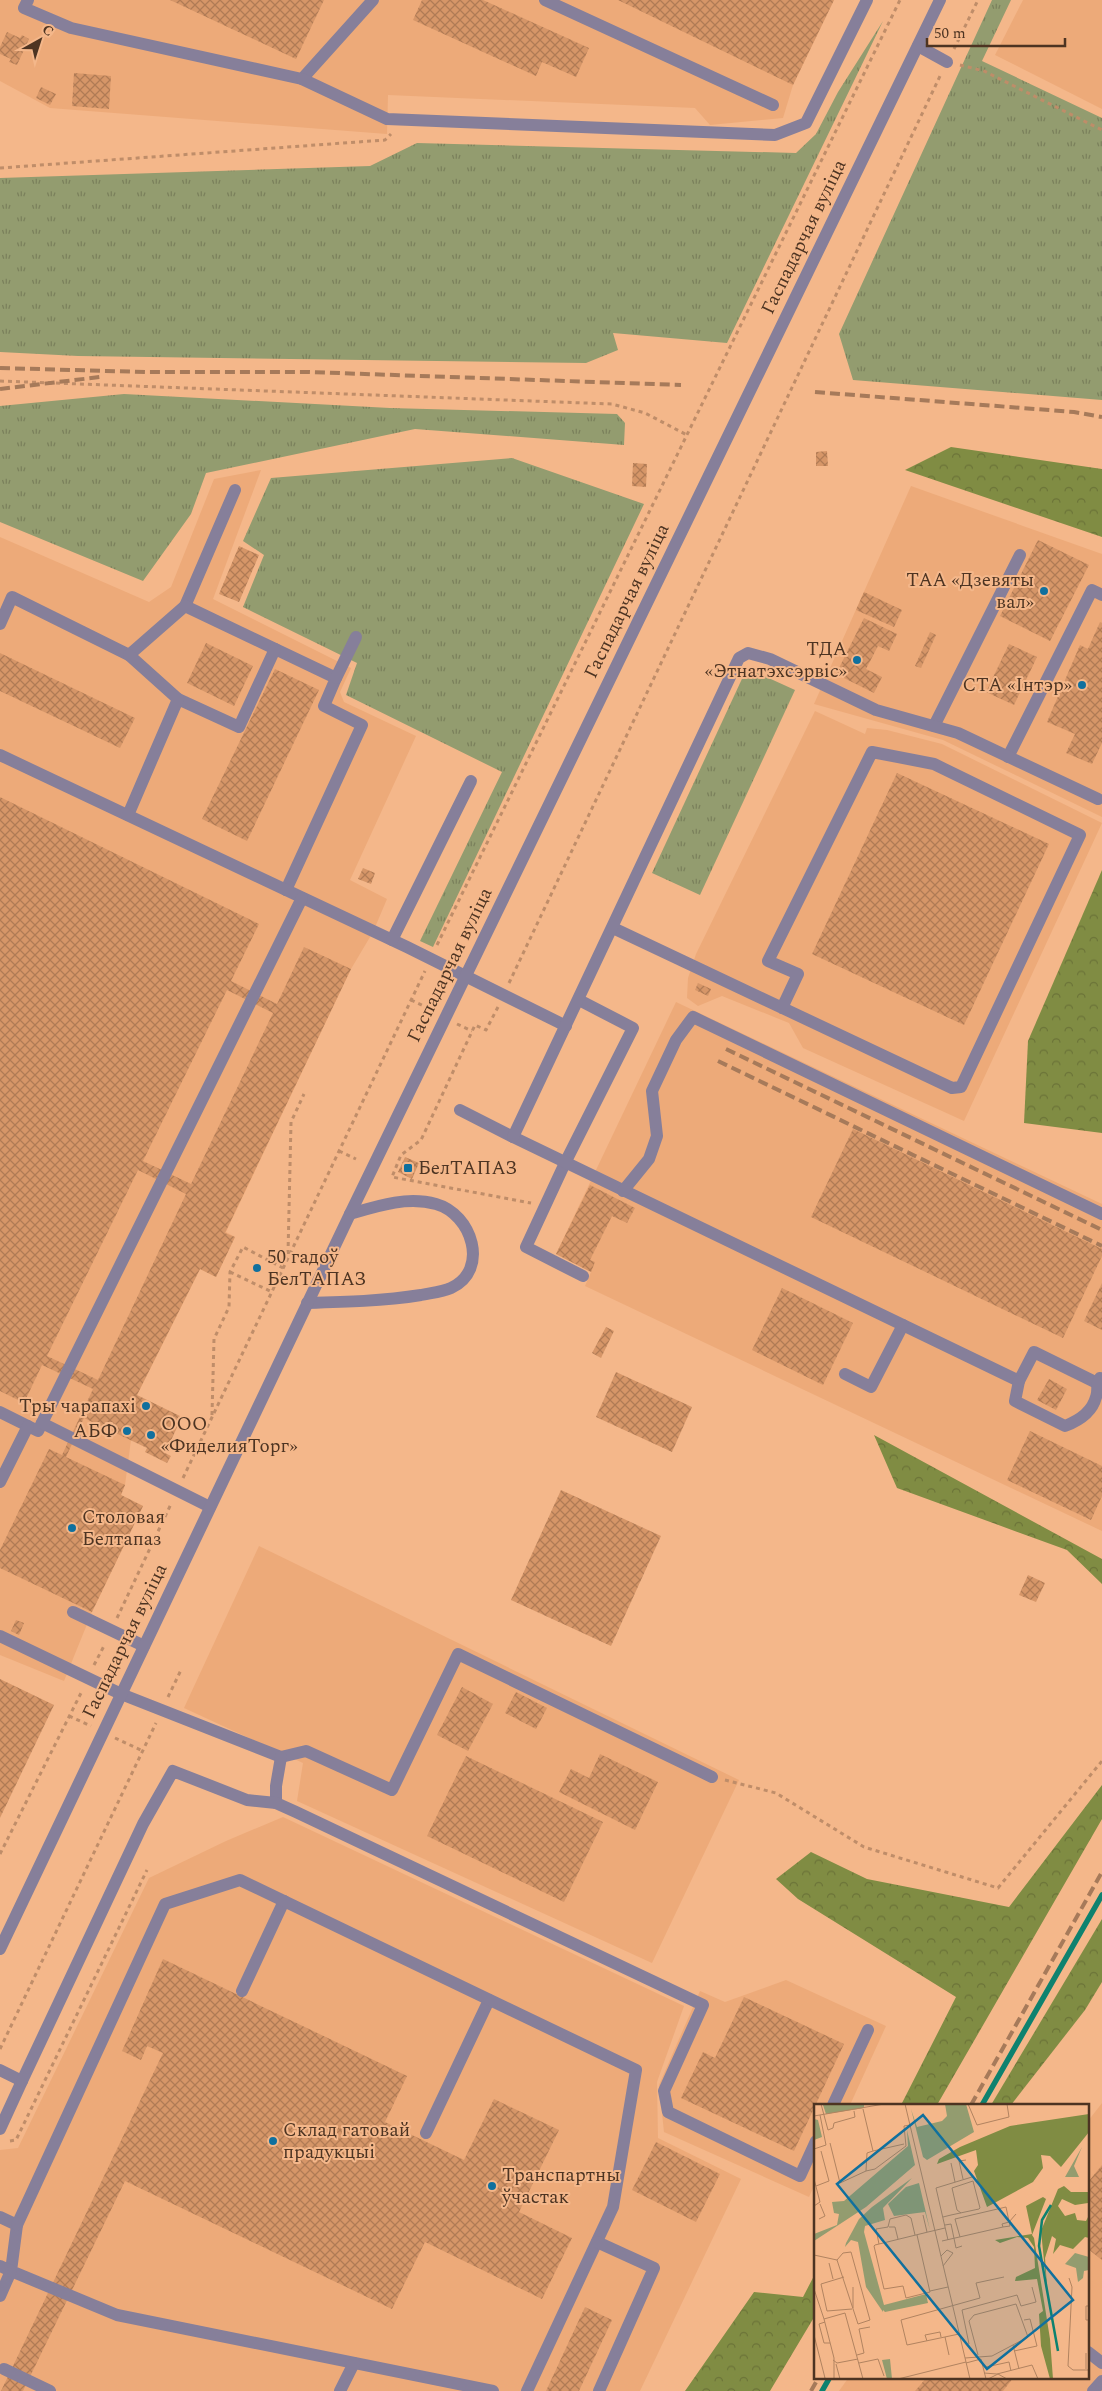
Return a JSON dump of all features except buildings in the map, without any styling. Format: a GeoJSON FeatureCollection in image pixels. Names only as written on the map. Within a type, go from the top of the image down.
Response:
{"type":"FeatureCollection","features":[{"type":"Feature","properties":{"kind":"street"},"geometry":{"type":"LineString","coordinates":[[28,0],[24,8],[70,28],[302,79],[387,119],[775,135],[806,123],[867,0]]}},
{"type":"Feature","properties":{"kind":"street"},"geometry":{"type":"LineString","coordinates":[[302,79],[373,0]]}},
{"type":"Feature","properties":{"kind":"street"},"geometry":{"type":"LineString","coordinates":[[545,0],[773,105]]}},
{"type":"Feature","properties":{"kind":"street","name":"Гаспадарчая вуліца"},"geometry":{"type":"LineString","coordinates":[[0,1949],[3,1936],[103,1732],[307,1303],[940,0]]}},
{"type":"Feature","properties":{"kind":"street"},"geometry":{"type":"LineString","coordinates":[[918,46],[947,62]]}},
{"type":"Feature","properties":{"kind":"street"},"geometry":{"type":"LineString","coordinates":[[129,655],[185,606],[235,490]]}},
{"type":"Feature","properties":{"kind":"street"},"geometry":{"type":"LineString","coordinates":[[934,726],[1020,555]]}},
{"type":"Feature","properties":{"kind":"street"},"geometry":{"type":"LineString","coordinates":[[1008,756],[1092,590],[1102,595]]}},
{"type":"Feature","properties":{"kind":"street"},"geometry":{"type":"LineString","coordinates":[[0,624],[12,597],[129,655],[178,699],[239,727],[275,649]]}},
{"type":"Feature","properties":{"kind":"street"},"geometry":{"type":"LineString","coordinates":[[185,606],[336,678]]}},
{"type":"Feature","properties":{"kind":"street"},"geometry":{"type":"LineString","coordinates":[[286,890],[362,725],[324,706],[356,637]]}},
{"type":"Feature","properties":{"kind":"street"},"geometry":{"type":"LineString","coordinates":[[513,1138],[739,658],[748,653],[770,660],[876,710],[958,733],[1098,799]]}},
{"type":"Feature","properties":{"kind":"street"},"geometry":{"type":"LineString","coordinates":[[128,815],[178,699]]}},
{"type":"Feature","properties":{"kind":"street"},"geometry":{"type":"LineString","coordinates":[[613,928],[782,1008],[952,1088],[960,1087],[1080,835],[934,764],[872,752],[768,961],[798,974],[782,1008]]}},
{"type":"Feature","properties":{"kind":"street"},"geometry":{"type":"LineString","coordinates":[[0,755],[392,940],[566,1026]]}},
{"type":"Feature","properties":{"kind":"street"},"geometry":{"type":"LineString","coordinates":[[392,940],[471,781]]}},
{"type":"Feature","properties":{"kind":"street"},"geometry":{"type":"LineString","coordinates":[[0,1412],[38,1431],[302,898]]}},
{"type":"Feature","properties":{"kind":"street"},"geometry":{"type":"LineString","coordinates":[[579,1000],[633,1028],[565,1163],[526,1247],[583,1276]]}},
{"type":"Feature","properties":{"kind":"street"},"geometry":{"type":"LineString","coordinates":[[623,1190],[649,1159],[657,1136],[652,1091],[676,1040],[693,1017],[1102,1214]]}},
{"type":"Feature","properties":{"kind":"street"},"geometry":{"type":"LineString","coordinates":[[460,1110],[513,1138],[1019,1381]]}},
{"type":"Feature","properties":{"kind":"street"},"geometry":{"type":"LineString","coordinates":[[307,1303],[391,1300],[451,1288],[467,1275],[475,1257],[471,1237],[459,1218],[437,1204],[408,1201],[378,1205],[350,1214]]}},
{"type":"Feature","properties":{"kind":"street"},"geometry":{"type":"LineString","coordinates":[[845,1374],[871,1387],[903,1325]]}},
{"type":"Feature","properties":{"kind":"street"},"geometry":{"type":"LineString","coordinates":[[1034,1352],[1100,1381],[1096,1398],[1082,1419],[1065,1426],[1014,1401],[1019,1381],[1034,1352]]}},
{"type":"Feature","properties":{"kind":"street"},"geometry":{"type":"LineString","coordinates":[[42,1423],[210,1507]]}},
{"type":"Feature","properties":{"kind":"street"},"geometry":{"type":"LineString","coordinates":[[0,1482],[28,1426]]}},
{"type":"Feature","properties":{"kind":"street"},"geometry":{"type":"LineString","coordinates":[[73,1612],[144,1646]]}},
{"type":"Feature","properties":{"kind":"street"},"geometry":{"type":"LineString","coordinates":[[0,1636],[121,1694],[281,1757],[306,1752],[392,1790],[458,1654],[712,1777]]}},
{"type":"Feature","properties":{"kind":"street"},"geometry":{"type":"LineString","coordinates":[[276,1803],[276,1786],[281,1757]]}},
{"type":"Feature","properties":{"kind":"street"},"geometry":{"type":"LineString","coordinates":[[0,2129],[143,1824],[173,1771],[247,1800],[276,1803],[703,2005],[664,2091],[668,2112],[800,2176],[814,2145]]}},
{"type":"Feature","properties":{"kind":"street"},"geometry":{"type":"LineString","coordinates":[[0,2296],[17,2225],[164,1904],[240,1880],[636,2070],[613,2206],[528,2391]]}},
{"type":"Feature","properties":{"kind":"street"},"geometry":{"type":"LineString","coordinates":[[242,1991],[284,1902]]}},
{"type":"Feature","properties":{"kind":"street"},"geometry":{"type":"LineString","coordinates":[[426,2133],[489,2000]]}},
{"type":"Feature","properties":{"kind":"street"},"geometry":{"type":"LineString","coordinates":[[833,2104],[868,2030]]}},
{"type":"Feature","properties":{"kind":"street"},"geometry":{"type":"LineString","coordinates":[[0,2070],[22,2081]]}},
{"type":"Feature","properties":{"kind":"street"},"geometry":{"type":"LineString","coordinates":[[0,2217],[17,2225]]}},
{"type":"Feature","properties":{"kind":"street"},"geometry":{"type":"LineString","coordinates":[[596,2242],[654,2268],[599,2391]]}},
{"type":"Feature","properties":{"kind":"street"},"geometry":{"type":"LineString","coordinates":[[6,2269],[117,2316],[493,2391]]}},
{"type":"Feature","properties":{"kind":"street"},"geometry":{"type":"LineString","coordinates":[[1090,2354],[1102,2363]]}},
{"type":"Feature","properties":{"kind":"street"},"geometry":{"type":"LineString","coordinates":[[340,2391],[354,2363]]}},
{"type":"Feature","properties":{"kind":"street"},"geometry":{"type":"LineString","coordinates":[[4,2369],[50,2391]]}},
{"type":"Feature","properties":{"kind":"street"},"geometry":{"type":"LineString","coordinates":[[1093,2391],[1102,2381]]}},
{"type":"Feature","properties":{"kind":"path"},"geometry":{"type":"LineString","coordinates":[[0,1854],[88,1678],[430,960],[900,0]]}},
{"type":"Feature","properties":{"kind":"path"},"geometry":{"type":"LineString","coordinates":[[546,1206],[392,1177],[401,1155],[421,1140],[475,1025],[486,1030],[504,995],[978,0]]}},
{"type":"Feature","properties":{"kind":"path"},"geometry":{"type":"LineString","coordinates":[[947,62],[984,71],[1102,130]]}},
{"type":"Feature","properties":{"kind":"path"},"geometry":{"type":"LineString","coordinates":[[0,168],[385,140],[406,120]]}},
{"type":"Feature","properties":{"kind":"path"},"geometry":{"type":"LineString","coordinates":[[0,381],[612,404],[645,413],[687,435]]}},
{"type":"Feature","properties":{"kind":"path"},"geometry":{"type":"LineString","coordinates":[[288,1257],[291,1122],[304,1094]]}},
{"type":"Feature","properties":{"kind":"path"},"geometry":{"type":"LineString","coordinates":[[339,1150],[356,1159]]}},
{"type":"Feature","properties":{"kind":"path"},"geometry":{"type":"LineString","coordinates":[[212,1418],[214,1339],[229,1307],[230,1272],[243,1247],[283,1268]]}},
{"type":"Feature","properties":{"kind":"path"},"geometry":{"type":"LineString","coordinates":[[230,1272],[272,1292]]}},
{"type":"Feature","properties":{"kind":"path"},"geometry":{"type":"LineString","coordinates":[[0,2050],[181,1670]]}},
{"type":"Feature","properties":{"kind":"path"},"geometry":{"type":"LineString","coordinates":[[69,1716],[143,1751]]}},
{"type":"Feature","properties":{"kind":"path"},"geometry":{"type":"LineString","coordinates":[[712,1777],[776,1793],[864,1847],[998,1888],[1102,1761]]}},
{"type":"Feature","properties":{"kind":"path"},"geometry":{"type":"LineString","coordinates":[[8,2141],[16,2140],[147,1870]]}},
{"type":"Feature","properties":{"kind":"shaded area"},"geometry":{"type":"Polygon","coordinates":[[[0,0],[834,0],[793,85],[783,118],[710,125],[695,108],[388,95],[387,134],[50,108],[0,81],[0,0]]]}},
{"type":"Feature","properties":{"kind":"shaded area"},"geometry":{"type":"Polygon","coordinates":[[[1023,0],[1102,0],[1102,109],[995,55],[1023,0]]]}},
{"type":"Feature","properties":{"kind":"shaded area"},"geometry":{"type":"Polygon","coordinates":[[[261,470],[213,599],[351,668],[340,692],[344,702],[416,736],[350,880],[387,899],[373,932],[351,969],[226,1232],[235,1237],[216,1277],[200,1269],[137,1395],[125,1485],[121,1495],[143,1506],[92,1612],[64,1681],[0,1655],[0,537],[149,602],[171,587],[214,479],[261,470]]]}},
{"type":"Feature","properties":{"kind":"shaded area"},"geometry":{"type":"Polygon","coordinates":[[[911,486],[1102,554],[1102,817],[943,740],[814,704],[911,486]]]}},
{"type":"Feature","properties":{"kind":"shaded area"},"geometry":{"type":"Polygon","coordinates":[[[815,711],[865,734],[867,728],[887,730],[942,744],[1102,823],[964,1121],[803,1048],[789,1023],[722,996],[698,1006],[687,998],[688,978],[696,954],[815,711]]]}},
{"type":"Feature","properties":{"kind":"shaded area"},"geometry":{"type":"Polygon","coordinates":[[[676,1002],[1102,1204],[1102,1531],[585,1286],[591,1272],[556,1254],[676,1002]]]}},
{"type":"Feature","properties":{"kind":"shaded area"},"geometry":{"type":"Polygon","coordinates":[[[259,1546],[739,1780],[652,1963],[297,1801],[303,1763],[184,1708],[259,1546]]]}},
{"type":"Feature","properties":{"kind":"shaded area"},"geometry":{"type":"Polygon","coordinates":[[[283,1817],[684,2006],[657,2082],[658,2138],[741,2179],[640,2391],[0,2391],[0,2150],[18,2148],[149,1878],[226,1841],[283,1817]]]}},
{"type":"Feature","properties":{"kind":"shaded area"},"geometry":{"type":"Polygon","coordinates":[[[786,1980],[886,2026],[850,2104],[814,2104],[814,2186],[809,2197],[664,2132],[659,2085],[700,1991],[725,2002],[786,1980]]]}},
{"type":"Feature","properties":{"kind":"shaded area"},"geometry":{"type":"Polygon","coordinates":[[[1102,2103],[1102,2391],[839,2391],[848,2378],[1090,2378],[1090,2118],[1102,2103]]]}},
{"type":"Feature","properties":{"kind":"green space"},"geometry":{"type":"Polygon","coordinates":[[[992,0],[1011,0],[982,61],[1102,118],[1102,400],[853,380],[839,334],[992,0]]]}},
{"type":"Feature","properties":{"kind":"green space"},"geometry":{"type":"Polygon","coordinates":[[[883,21],[727,343],[613,333],[618,350],[586,363],[78,356],[0,352],[0,178],[370,166],[417,143],[796,153],[816,134],[838,92],[883,21]]]}},
{"type":"Feature","properties":{"kind":"green space"},"geometry":{"type":"Polygon","coordinates":[[[124,394],[390,408],[617,414],[625,423],[624,445],[415,429],[206,473],[191,514],[143,581],[0,522],[0,406],[124,394]]]}},
{"type":"Feature","properties":{"kind":"green space"},"geometry":{"type":"Polygon","coordinates":[[[951,447],[1102,469],[1102,537],[905,470],[951,447]]]}},
{"type":"Feature","properties":{"kind":"green space"},"geometry":{"type":"Polygon","coordinates":[[[512,458],[644,504],[433,947],[420,941],[502,772],[346,695],[357,663],[243,607],[264,555],[243,541],[271,478],[512,458]]]}},
{"type":"Feature","properties":{"kind":"green space"},"geometry":{"type":"Polygon","coordinates":[[[747,668],[795,690],[700,895],[652,873],[747,668]]]}},
{"type":"Feature","properties":{"kind":"green space"},"geometry":{"type":"Polygon","coordinates":[[[1102,870],[1102,1133],[1024,1123],[1028,1041],[1102,870]]]}},
{"type":"Feature","properties":{"kind":"green space"},"geometry":{"type":"Polygon","coordinates":[[[874,1435],[1102,1559],[1102,1584],[1067,1550],[897,1488],[874,1435]]]}},
{"type":"Feature","properties":{"kind":"green space"},"geometry":{"type":"Polygon","coordinates":[[[1102,1785],[1102,1819],[938,2104],[902,2104],[956,1997],[798,1899],[776,1879],[811,1852],[867,1879],[1009,1907],[1102,1785]]]}},
{"type":"Feature","properties":{"kind":"green space"},"geometry":{"type":"Polygon","coordinates":[[[1102,1919],[1102,1982],[1085,2010],[1012,2104],[992,2104],[1102,1919]]]}},
{"type":"Feature","properties":{"kind":"green space"},"geometry":{"type":"Polygon","coordinates":[[[814,2276],[814,2317],[770,2391],[685,2391],[754,2292],[803,2297],[814,2276]]]}},
{"type":"Feature","properties":{"kind":"waterway"},"geometry":{"type":"LineString","coordinates":[[983,2104],[1102,1895]]}},
{"type":"Feature","properties":{"kind":"waterway"},"geometry":{"type":"LineString","coordinates":[[822,2391],[829,2378]]}},
{"type":"Feature","properties":{"kind":"railway"},"geometry":{"type":"LineString","coordinates":[[0,368],[145,372],[308,372],[681,385]]}},
{"type":"Feature","properties":{"kind":"railway"},"geometry":{"type":"LineString","coordinates":[[0,389],[100,377]]}},
{"type":"Feature","properties":{"kind":"railway"},"geometry":{"type":"LineString","coordinates":[[815,392],[1074,412],[1102,417]]}},
{"type":"Feature","properties":{"kind":"railway"},"geometry":{"type":"LineString","coordinates":[[726,1049],[1102,1230]]}},
{"type":"Feature","properties":{"kind":"railway"},"geometry":{"type":"LineString","coordinates":[[718,1061],[1102,1246]]}},
{"type":"Feature","properties":{"kind":"railway"},"geometry":{"type":"LineString","coordinates":[[972,2104],[1102,1872]]}},
{"type":"Feature","properties":{"kind":"railway"},"geometry":{"type":"LineString","coordinates":[[811,2391],[818,2378]]}},
{"type":"Feature","properties":{"kind":"place","name":"ТАА «Дзевяты вал»"},"geometry":{"type":"Point","coordinates":[1044,591]}},
{"type":"Feature","properties":{"kind":"place","name":"ТДА «Этнатэхсэрвіс»"},"geometry":{"type":"Point","coordinates":[857,660]}},
{"type":"Feature","properties":{"kind":"place","name":"СТА «Інтэр»"},"geometry":{"type":"Point","coordinates":[1082,685]}},
{"type":"Feature","properties":{"kind":"place","name":"БелТАПАЗ"},"geometry":{"type":"Point","coordinates":[408,1168]}},
{"type":"Feature","properties":{"kind":"place","name":"50 гадоў БелТАПАЗ"},"geometry":{"type":"Point","coordinates":[257,1268]}},
{"type":"Feature","properties":{"kind":"place","name":"Тры чарапахі"},"geometry":{"type":"Point","coordinates":[146,1406]}},
{"type":"Feature","properties":{"kind":"place","name":"АБФ"},"geometry":{"type":"Point","coordinates":[127,1431]}},
{"type":"Feature","properties":{"kind":"place","name":"ООО «ФиделияТорг»"},"geometry":{"type":"Point","coordinates":[151,1435]}},
{"type":"Feature","properties":{"kind":"place","name":"Столовая Белтапаз"},"geometry":{"type":"Point","coordinates":[72,1528]}},
{"type":"Feature","properties":{"kind":"place","name":"Склад гатовай прадукцыі"},"geometry":{"type":"Point","coordinates":[273,2141]}},
{"type":"Feature","properties":{"kind":"place","name":"Транспартны ўчастак"},"geometry":{"type":"Point","coordinates":[492,2186]}}]}
